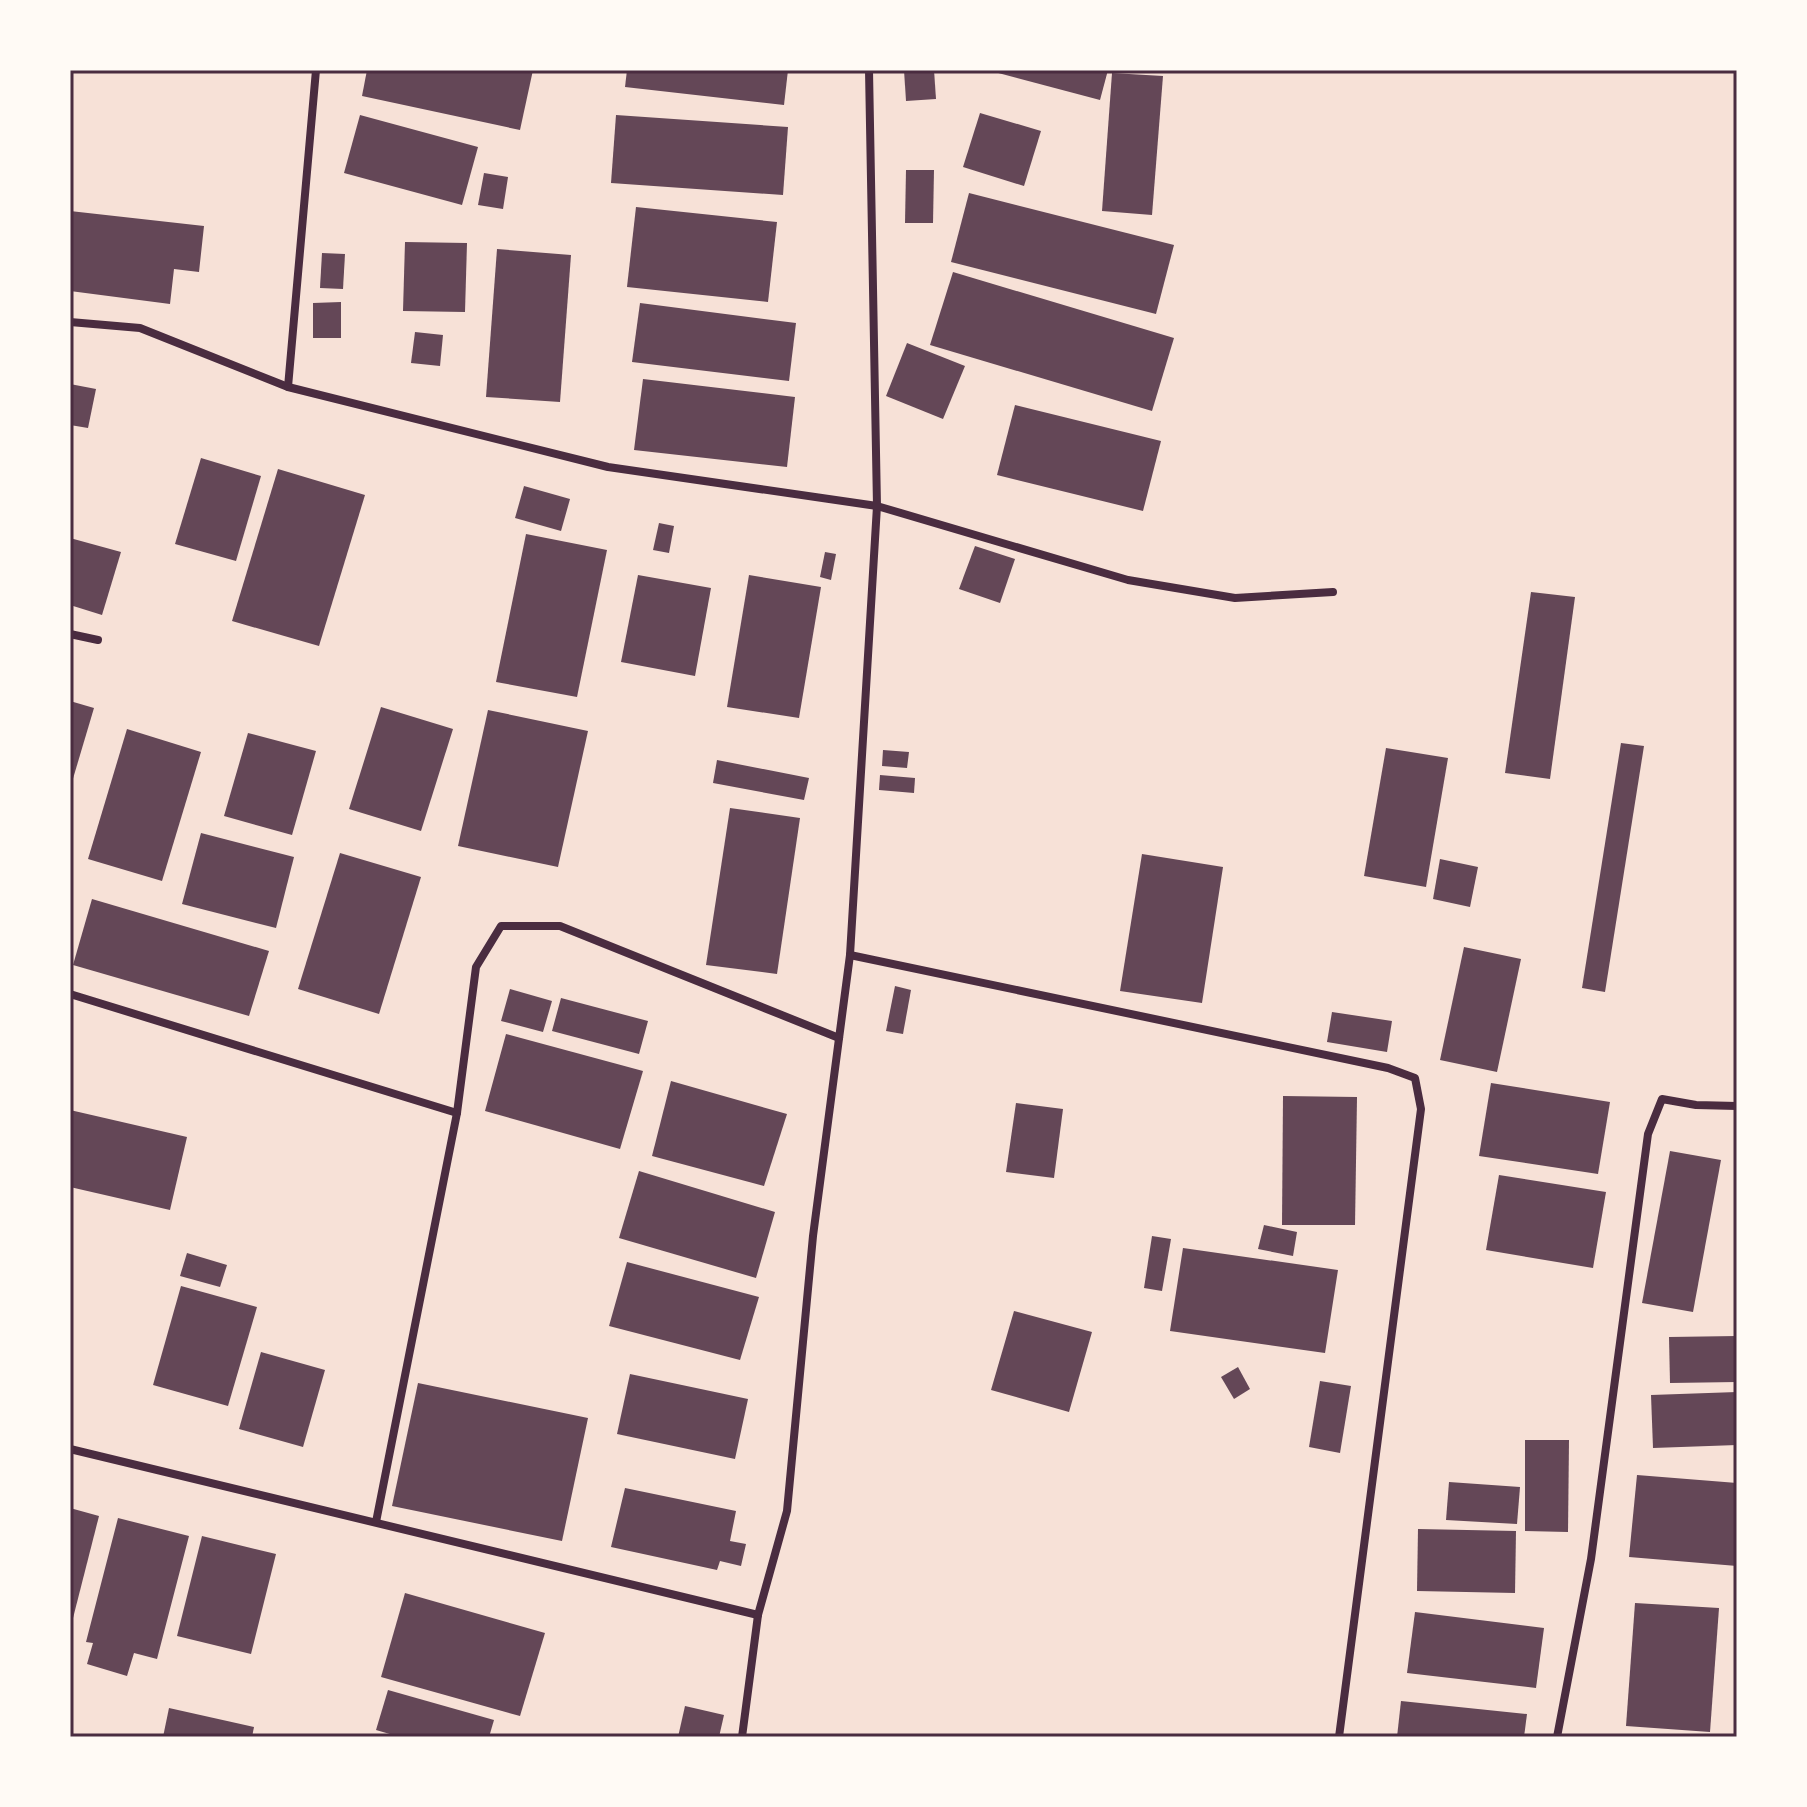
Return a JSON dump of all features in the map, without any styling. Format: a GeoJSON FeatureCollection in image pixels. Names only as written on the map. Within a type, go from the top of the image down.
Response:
{"type":"FeatureCollection","features":[{"type":"Feature","properties":{"kind":"street"},"geometry":{"type":"LineString","coordinates":[[288,387],[316,70]]}},
{"type":"Feature","properties":{"kind":"street"},"geometry":{"type":"LineString","coordinates":[[742,1737],[758,1615],[787,1511],[813,1236],[850,955],[877,506],[869,70]]}},
{"type":"Feature","properties":{"kind":"street"},"geometry":{"type":"LineString","coordinates":[[70,322],[140,328],[288,387],[608,467],[877,506],[1128,580],[1235,598],[1333,592]]}},
{"type":"Feature","properties":{"kind":"street"},"geometry":{"type":"LineString","coordinates":[[70,634],[98,640]]}},
{"type":"Feature","properties":{"kind":"street"},"geometry":{"type":"LineString","coordinates":[[376,1522],[457,1113],[476,967],[501,926],[560,926],[839,1038]]}},
{"type":"Feature","properties":{"kind":"street"},"geometry":{"type":"LineString","coordinates":[[850,955],[1388,1068],[1415,1078],[1421,1109],[1339,1737]]}},
{"type":"Feature","properties":{"kind":"street"},"geometry":{"type":"LineString","coordinates":[[70,994],[457,1113]]}},
{"type":"Feature","properties":{"kind":"street"},"geometry":{"type":"LineString","coordinates":[[1557,1737],[1591,1559],[1648,1134],[1662,1099],[1696,1105],[1737,1106]]}},
{"type":"Feature","properties":{"kind":"street"},"geometry":{"type":"LineString","coordinates":[[70,1449],[758,1615]]}},
{"type":"Feature","properties":{"kind":"building"},"geometry":{"type":"Polygon","coordinates":[[[367,70],[533,70],[520,130],[362,96],[367,70]]]}},
{"type":"Feature","properties":{"kind":"building"},"geometry":{"type":"Polygon","coordinates":[[[627,70],[788,70],[784,105],[625,87],[627,70]]]}},
{"type":"Feature","properties":{"kind":"building"},"geometry":{"type":"Polygon","coordinates":[[[904,70],[934,70],[936,99],[906,101],[904,70]]]}},
{"type":"Feature","properties":{"kind":"building"},"geometry":{"type":"Polygon","coordinates":[[[987,70],[1108,70],[1100,100],[987,70]]]}},
{"type":"Feature","properties":{"kind":"building"},"geometry":{"type":"Polygon","coordinates":[[[1112,73],[1163,76],[1152,215],[1102,211],[1112,73]]]}},
{"type":"Feature","properties":{"kind":"building"},"geometry":{"type":"Polygon","coordinates":[[[980,113],[1041,131],[1024,186],[963,167],[980,113]]]}},
{"type":"Feature","properties":{"kind":"building"},"geometry":{"type":"Polygon","coordinates":[[[360,115],[478,147],[462,205],[344,173],[360,115]]]}},
{"type":"Feature","properties":{"kind":"building"},"geometry":{"type":"Polygon","coordinates":[[[616,115],[788,127],[783,195],[611,183],[616,115]]]}},
{"type":"Feature","properties":{"kind":"building"},"geometry":{"type":"Polygon","coordinates":[[[906,170],[934,170],[933,223],[905,223],[906,170]]]}},
{"type":"Feature","properties":{"kind":"building"},"geometry":{"type":"Polygon","coordinates":[[[484,173],[508,177],[503,209],[478,205],[484,173]]]}},
{"type":"Feature","properties":{"kind":"building"},"geometry":{"type":"Polygon","coordinates":[[[969,193],[1174,245],[1156,314],[951,262],[969,193]]]}},
{"type":"Feature","properties":{"kind":"building"},"geometry":{"type":"Polygon","coordinates":[[[636,207],[777,222],[768,302],[627,287],[636,207]]]}},
{"type":"Feature","properties":{"kind":"building"},"geometry":{"type":"Polygon","coordinates":[[[70,211],[204,226],[199,272],[174,269],[170,304],[70,291],[70,211]]]}},
{"type":"Feature","properties":{"kind":"building"},"geometry":{"type":"Polygon","coordinates":[[[405,242],[467,243],[465,312],[403,311],[405,242]]]}},
{"type":"Feature","properties":{"kind":"building"},"geometry":{"type":"Polygon","coordinates":[[[497,249],[571,255],[560,402],[486,397],[497,249]]]}},
{"type":"Feature","properties":{"kind":"building"},"geometry":{"type":"Polygon","coordinates":[[[322,253],[345,254],[343,289],[320,288],[322,253]]]}},
{"type":"Feature","properties":{"kind":"building"},"geometry":{"type":"Polygon","coordinates":[[[953,272],[1174,338],[1152,411],[930,345],[953,272]]]}},
{"type":"Feature","properties":{"kind":"building"},"geometry":{"type":"Polygon","coordinates":[[[341,302],[341,338],[313,338],[313,303],[341,302]]]}},
{"type":"Feature","properties":{"kind":"building"},"geometry":{"type":"Polygon","coordinates":[[[640,303],[796,323],[789,381],[632,362],[640,303]]]}},
{"type":"Feature","properties":{"kind":"building"},"geometry":{"type":"Polygon","coordinates":[[[415,332],[443,335],[440,366],[411,363],[415,332]]]}},
{"type":"Feature","properties":{"kind":"building"},"geometry":{"type":"Polygon","coordinates":[[[907,343],[965,366],[943,419],[886,396],[907,343]]]}},
{"type":"Feature","properties":{"kind":"building"},"geometry":{"type":"Polygon","coordinates":[[[643,379],[795,397],[787,467],[634,450],[643,379]]]}},
{"type":"Feature","properties":{"kind":"building"},"geometry":{"type":"Polygon","coordinates":[[[70,384],[96,389],[88,428],[70,425],[70,384]]]}},
{"type":"Feature","properties":{"kind":"building"},"geometry":{"type":"Polygon","coordinates":[[[1015,405],[1161,441],[1143,511],[997,475],[1015,405]]]}},
{"type":"Feature","properties":{"kind":"building"},"geometry":{"type":"Polygon","coordinates":[[[201,458],[261,476],[236,561],[175,544],[201,458]]]}},
{"type":"Feature","properties":{"kind":"building"},"geometry":{"type":"Polygon","coordinates":[[[278,469],[365,495],[319,646],[232,621],[278,469]]]}},
{"type":"Feature","properties":{"kind":"building"},"geometry":{"type":"Polygon","coordinates":[[[524,486],[570,499],[561,531],[515,518],[524,486]]]}},
{"type":"Feature","properties":{"kind":"building"},"geometry":{"type":"Polygon","coordinates":[[[659,523],[674,526],[669,553],[653,550],[659,523]]]}},
{"type":"Feature","properties":{"kind":"building"},"geometry":{"type":"Polygon","coordinates":[[[526,534],[607,550],[577,697],[496,682],[526,534]]]}},
{"type":"Feature","properties":{"kind":"building"},"geometry":{"type":"Polygon","coordinates":[[[70,538],[121,552],[102,615],[70,605],[70,538]]]}},
{"type":"Feature","properties":{"kind":"building"},"geometry":{"type":"Polygon","coordinates":[[[975,546],[1015,559],[1000,603],[959,589],[975,546]]]}},
{"type":"Feature","properties":{"kind":"building"},"geometry":{"type":"Polygon","coordinates":[[[825,552],[836,554],[831,580],[820,577],[825,552]]]}},
{"type":"Feature","properties":{"kind":"building"},"geometry":{"type":"Polygon","coordinates":[[[638,575],[711,588],[695,676],[621,662],[638,575]]]}},
{"type":"Feature","properties":{"kind":"building"},"geometry":{"type":"Polygon","coordinates":[[[749,575],[821,587],[799,718],[727,707],[749,575]]]}},
{"type":"Feature","properties":{"kind":"building"},"geometry":{"type":"Polygon","coordinates":[[[1531,592],[1575,597],[1550,779],[1505,773],[1531,592]]]}},
{"type":"Feature","properties":{"kind":"building"},"geometry":{"type":"Polygon","coordinates":[[[70,701],[94,708],[72,782],[70,781],[70,701]]]}},
{"type":"Feature","properties":{"kind":"building"},"geometry":{"type":"Polygon","coordinates":[[[381,707],[453,729],[421,831],[349,809],[381,707]]]}},
{"type":"Feature","properties":{"kind":"building"},"geometry":{"type":"Polygon","coordinates":[[[488,710],[588,731],[558,867],[458,846],[488,710]]]}},
{"type":"Feature","properties":{"kind":"building"},"geometry":{"type":"Polygon","coordinates":[[[127,729],[201,752],[162,881],[88,859],[127,729]]]}},
{"type":"Feature","properties":{"kind":"building"},"geometry":{"type":"Polygon","coordinates":[[[248,733],[316,751],[292,835],[224,816],[248,733]]]}},
{"type":"Feature","properties":{"kind":"building"},"geometry":{"type":"Polygon","coordinates":[[[1621,743],[1644,746],[1605,992],[1582,988],[1621,743]]]}},
{"type":"Feature","properties":{"kind":"building"},"geometry":{"type":"Polygon","coordinates":[[[1386,748],[1448,758],[1426,887],[1364,876],[1386,748]]]}},
{"type":"Feature","properties":{"kind":"building"},"geometry":{"type":"Polygon","coordinates":[[[883,750],[909,752],[907,768],[882,766],[883,750]]]}},
{"type":"Feature","properties":{"kind":"building"},"geometry":{"type":"Polygon","coordinates":[[[717,760],[809,778],[804,800],[713,783],[717,760]]]}},
{"type":"Feature","properties":{"kind":"building"},"geometry":{"type":"Polygon","coordinates":[[[880,775],[915,778],[914,793],[879,790],[880,775]]]}},
{"type":"Feature","properties":{"kind":"building"},"geometry":{"type":"Polygon","coordinates":[[[730,808],[800,818],[777,974],[706,965],[730,808]]]}},
{"type":"Feature","properties":{"kind":"building"},"geometry":{"type":"Polygon","coordinates":[[[201,833],[294,857],[276,928],[182,904],[201,833]]]}},
{"type":"Feature","properties":{"kind":"building"},"geometry":{"type":"Polygon","coordinates":[[[340,853],[421,877],[379,1014],[298,989],[340,853]]]}},
{"type":"Feature","properties":{"kind":"building"},"geometry":{"type":"Polygon","coordinates":[[[1142,854],[1223,867],[1202,1003],[1120,991],[1142,854]]]}},
{"type":"Feature","properties":{"kind":"building"},"geometry":{"type":"Polygon","coordinates":[[[1440,859],[1478,867],[1470,907],[1433,899],[1440,859]]]}},
{"type":"Feature","properties":{"kind":"building"},"geometry":{"type":"Polygon","coordinates":[[[92,899],[269,951],[249,1016],[73,965],[92,899]]]}},
{"type":"Feature","properties":{"kind":"building"},"geometry":{"type":"Polygon","coordinates":[[[1464,947],[1521,959],[1497,1072],[1440,1060],[1464,947]]]}},
{"type":"Feature","properties":{"kind":"building"},"geometry":{"type":"Polygon","coordinates":[[[895,986],[911,990],[903,1034],[886,1031],[895,986]]]}},
{"type":"Feature","properties":{"kind":"building"},"geometry":{"type":"Polygon","coordinates":[[[510,989],[552,1001],[543,1032],[501,1021],[510,989]]]}},
{"type":"Feature","properties":{"kind":"building"},"geometry":{"type":"Polygon","coordinates":[[[561,998],[648,1021],[639,1054],[552,1031],[561,998]]]}},
{"type":"Feature","properties":{"kind":"building"},"geometry":{"type":"Polygon","coordinates":[[[1332,1012],[1392,1021],[1387,1052],[1327,1042],[1332,1012]]]}},
{"type":"Feature","properties":{"kind":"building"},"geometry":{"type":"Polygon","coordinates":[[[506,1034],[643,1071],[620,1149],[485,1111],[506,1034]]]}},
{"type":"Feature","properties":{"kind":"building"},"geometry":{"type":"Polygon","coordinates":[[[671,1081],[787,1114],[764,1186],[652,1156],[671,1081]]]}},
{"type":"Feature","properties":{"kind":"building"},"geometry":{"type":"Polygon","coordinates":[[[1491,1083],[1610,1102],[1598,1174],[1479,1156],[1491,1083]]]}},
{"type":"Feature","properties":{"kind":"building"},"geometry":{"type":"Polygon","coordinates":[[[1283,1096],[1357,1097],[1355,1225],[1282,1225],[1283,1096]]]}},
{"type":"Feature","properties":{"kind":"building"},"geometry":{"type":"Polygon","coordinates":[[[1016,1103],[1063,1109],[1054,1178],[1006,1172],[1016,1103]]]}},
{"type":"Feature","properties":{"kind":"building"},"geometry":{"type":"Polygon","coordinates":[[[70,1110],[187,1137],[170,1210],[70,1187],[70,1110]]]}},
{"type":"Feature","properties":{"kind":"building"},"geometry":{"type":"Polygon","coordinates":[[[1670,1151],[1721,1160],[1693,1312],[1642,1303],[1670,1151]]]}},
{"type":"Feature","properties":{"kind":"building"},"geometry":{"type":"Polygon","coordinates":[[[639,1171],[775,1212],[756,1278],[619,1238],[639,1171]]]}},
{"type":"Feature","properties":{"kind":"building"},"geometry":{"type":"Polygon","coordinates":[[[1499,1175],[1606,1192],[1593,1268],[1486,1250],[1499,1175]]]}},
{"type":"Feature","properties":{"kind":"building"},"geometry":{"type":"Polygon","coordinates":[[[1264,1225],[1297,1232],[1293,1256],[1258,1249],[1264,1225]]]}},
{"type":"Feature","properties":{"kind":"building"},"geometry":{"type":"Polygon","coordinates":[[[1152,1236],[1171,1239],[1162,1291],[1144,1288],[1152,1236]]]}},
{"type":"Feature","properties":{"kind":"building"},"geometry":{"type":"Polygon","coordinates":[[[1183,1248],[1338,1270],[1325,1353],[1170,1331],[1183,1248]]]}},
{"type":"Feature","properties":{"kind":"building"},"geometry":{"type":"Polygon","coordinates":[[[187,1253],[227,1265],[220,1287],[180,1276],[187,1253]]]}},
{"type":"Feature","properties":{"kind":"building"},"geometry":{"type":"Polygon","coordinates":[[[627,1262],[759,1297],[740,1360],[609,1326],[627,1262]]]}},
{"type":"Feature","properties":{"kind":"building"},"geometry":{"type":"Polygon","coordinates":[[[181,1286],[257,1307],[228,1406],[153,1385],[181,1286]]]}},
{"type":"Feature","properties":{"kind":"building"},"geometry":{"type":"Polygon","coordinates":[[[1014,1311],[1092,1332],[1069,1412],[991,1390],[1014,1311]]]}},
{"type":"Feature","properties":{"kind":"building"},"geometry":{"type":"Polygon","coordinates":[[[1737,1336],[1737,1382],[1670,1383],[1669,1337],[1737,1336]]]}},
{"type":"Feature","properties":{"kind":"building"},"geometry":{"type":"Polygon","coordinates":[[[261,1352],[325,1370],[303,1447],[239,1429],[261,1352]]]}},
{"type":"Feature","properties":{"kind":"building"},"geometry":{"type":"Polygon","coordinates":[[[1238,1367],[1250,1389],[1234,1399],[1221,1377],[1238,1367]]]}},
{"type":"Feature","properties":{"kind":"building"},"geometry":{"type":"Polygon","coordinates":[[[630,1374],[748,1399],[735,1459],[617,1434],[630,1374]]]}},
{"type":"Feature","properties":{"kind":"building"},"geometry":{"type":"Polygon","coordinates":[[[1320,1381],[1351,1386],[1340,1453],[1309,1447],[1320,1381]]]}},
{"type":"Feature","properties":{"kind":"building"},"geometry":{"type":"Polygon","coordinates":[[[418,1383],[588,1418],[562,1541],[392,1506],[418,1383]]]}},
{"type":"Feature","properties":{"kind":"building"},"geometry":{"type":"Polygon","coordinates":[[[1737,1392],[1737,1445],[1653,1448],[1651,1395],[1737,1392]]]}},
{"type":"Feature","properties":{"kind":"building"},"geometry":{"type":"Polygon","coordinates":[[[1525,1440],[1569,1440],[1568,1532],[1525,1531],[1525,1440]]]}},
{"type":"Feature","properties":{"kind":"building"},"geometry":{"type":"Polygon","coordinates":[[[1637,1475],[1737,1483],[1737,1566],[1629,1557],[1637,1475]]]}},
{"type":"Feature","properties":{"kind":"building"},"geometry":{"type":"Polygon","coordinates":[[[1449,1482],[1520,1487],[1517,1524],[1446,1520],[1449,1482]]]}},
{"type":"Feature","properties":{"kind":"building"},"geometry":{"type":"Polygon","coordinates":[[[625,1488],[736,1511],[730,1541],[746,1544],[741,1566],[720,1561],[717,1570],[611,1547],[625,1488]]]}},
{"type":"Feature","properties":{"kind":"building"},"geometry":{"type":"Polygon","coordinates":[[[70,1508],[99,1516],[71,1626],[70,1626],[70,1508]]]}},
{"type":"Feature","properties":{"kind":"building"},"geometry":{"type":"Polygon","coordinates":[[[118,1518],[189,1536],[157,1659],[134,1653],[127,1676],[87,1664],[93,1643],[86,1642],[118,1518]]]}},
{"type":"Feature","properties":{"kind":"building"},"geometry":{"type":"Polygon","coordinates":[[[1418,1529],[1516,1531],[1515,1593],[1417,1591],[1418,1529]]]}},
{"type":"Feature","properties":{"kind":"building"},"geometry":{"type":"Polygon","coordinates":[[[202,1536],[276,1554],[251,1654],[177,1636],[202,1536]]]}},
{"type":"Feature","properties":{"kind":"building"},"geometry":{"type":"Polygon","coordinates":[[[405,1593],[545,1633],[520,1716],[381,1677],[405,1593]]]}},
{"type":"Feature","properties":{"kind":"building"},"geometry":{"type":"Polygon","coordinates":[[[1635,1603],[1719,1608],[1710,1732],[1626,1726],[1635,1603]]]}},
{"type":"Feature","properties":{"kind":"building"},"geometry":{"type":"Polygon","coordinates":[[[1415,1612],[1544,1628],[1536,1688],[1407,1673],[1415,1612]]]}},
{"type":"Feature","properties":{"kind":"building"},"geometry":{"type":"Polygon","coordinates":[[[388,1690],[494,1720],[489,1737],[400,1737],[376,1730],[388,1690]]]}},
{"type":"Feature","properties":{"kind":"building"},"geometry":{"type":"Polygon","coordinates":[[[1401,1701],[1527,1714],[1524,1737],[1397,1737],[1401,1701]]]}},
{"type":"Feature","properties":{"kind":"building"},"geometry":{"type":"Polygon","coordinates":[[[685,1706],[724,1715],[719,1737],[678,1737],[685,1706]]]}},
{"type":"Feature","properties":{"kind":"building"},"geometry":{"type":"Polygon","coordinates":[[[169,1708],[254,1727],[252,1737],[163,1737],[169,1708]]]}}]}
